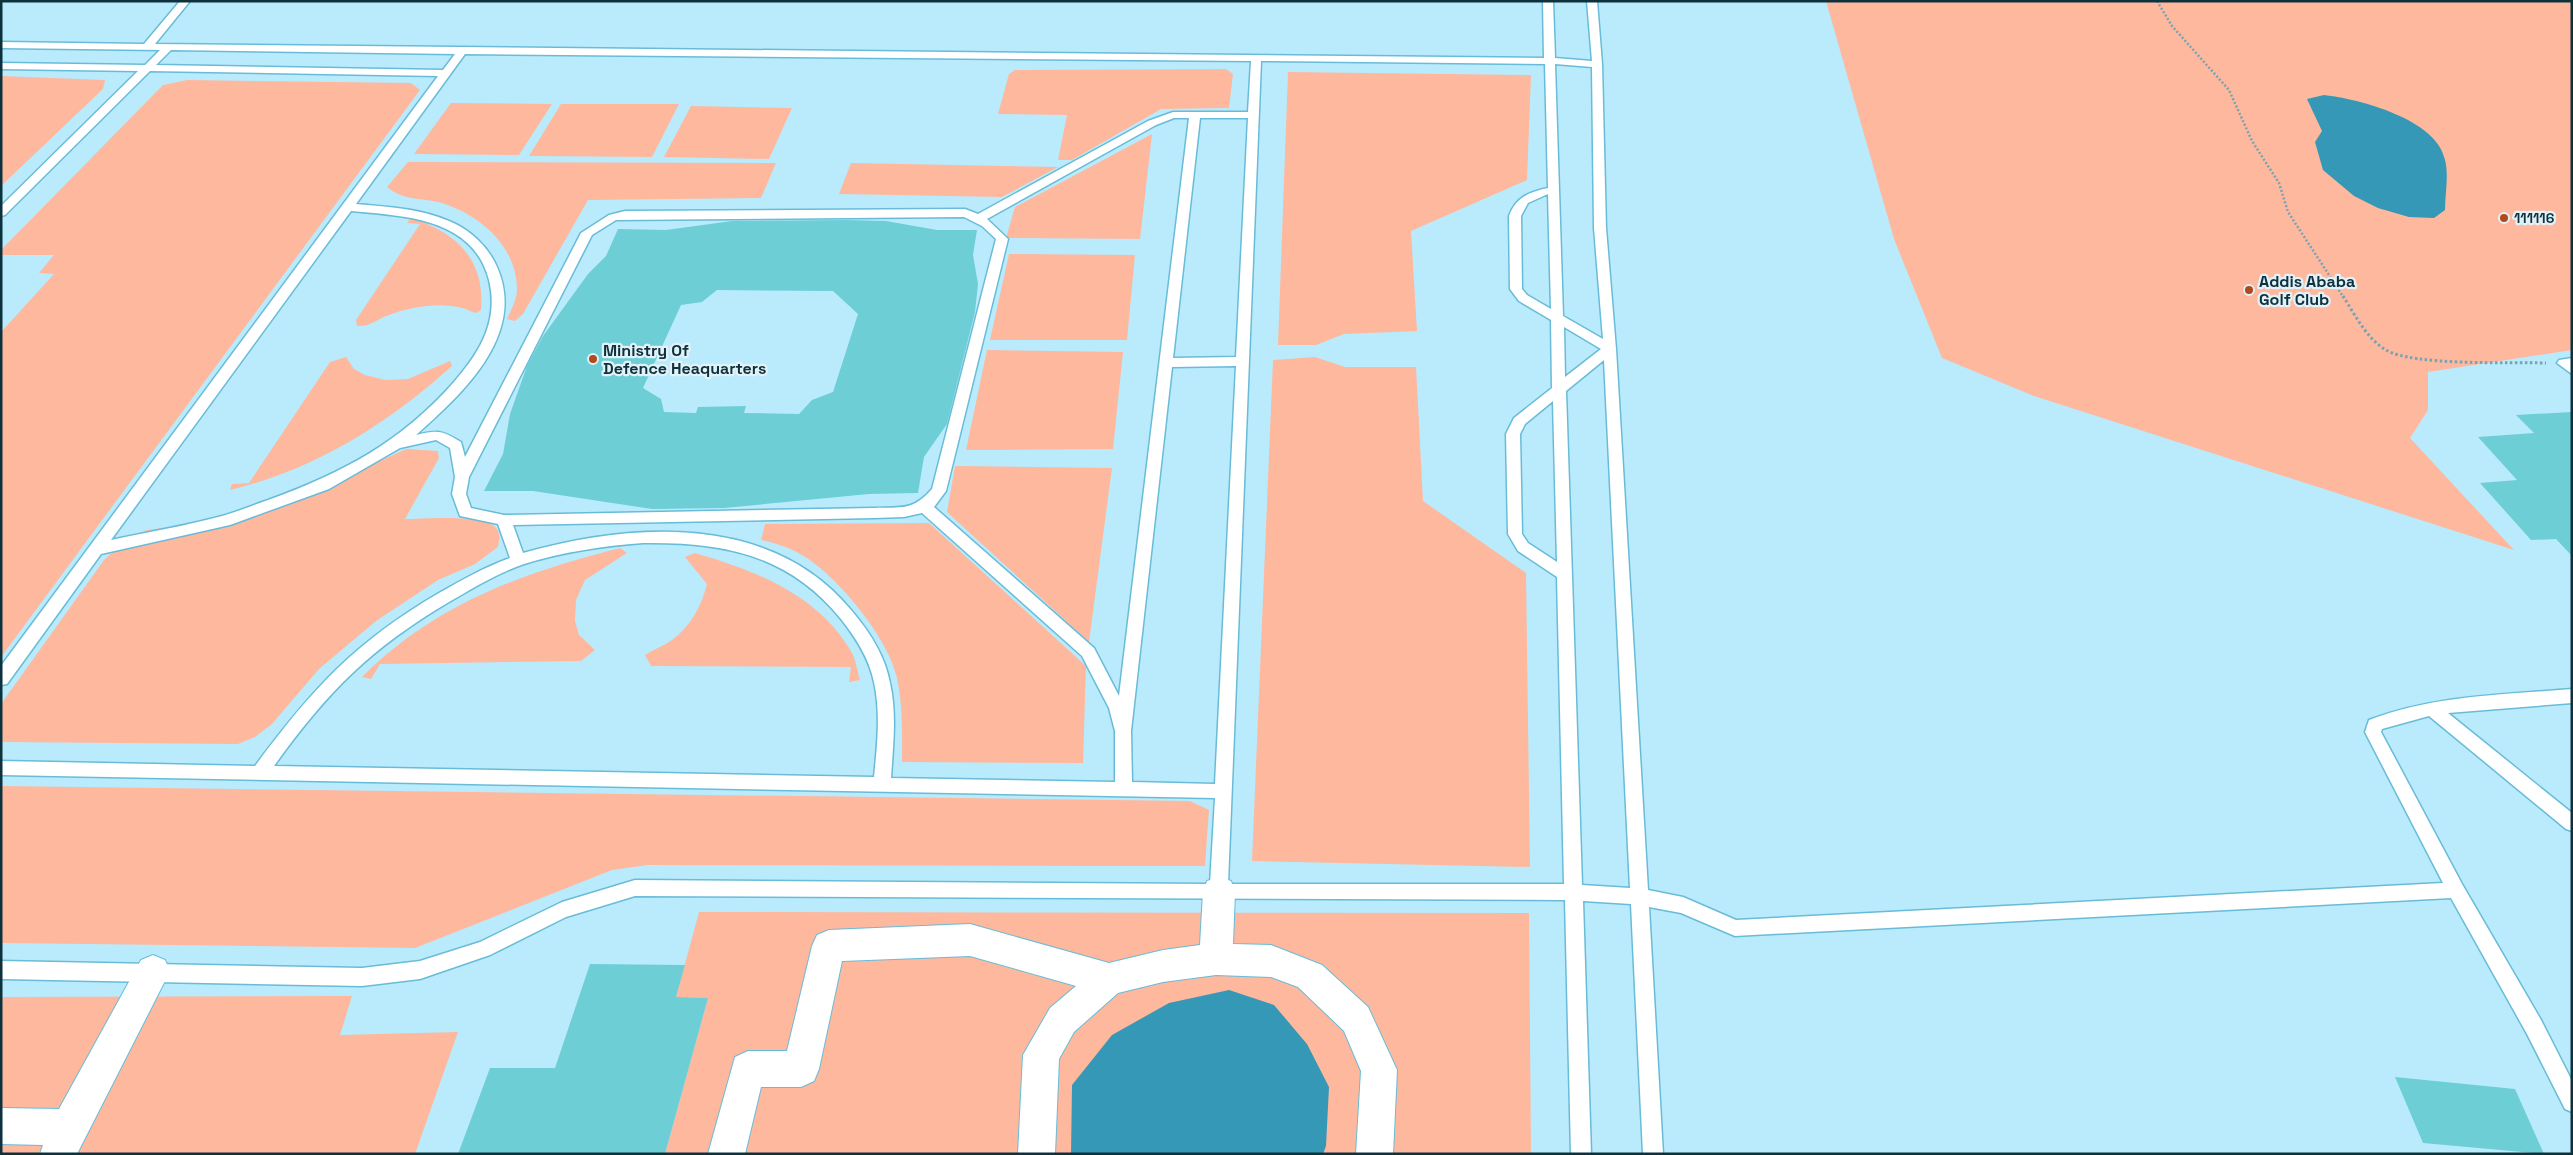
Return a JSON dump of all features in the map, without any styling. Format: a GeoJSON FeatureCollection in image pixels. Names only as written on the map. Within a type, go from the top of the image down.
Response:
{"type":"FeatureCollection","features":[{"type":"Feature","properties":{"kind":"street"},"geometry":{"type":"LineString","coordinates":[[1216,959],[1219,892]]}},
{"type":"Feature","properties":{"kind":"street"},"geometry":{"type":"LineString","coordinates":[[726,1154],[748,1069],[801,1069],[829,946],[970,940],[1109,979]]}},
{"type":"Feature","properties":{"kind":"street"},"geometry":{"type":"LineString","coordinates":[[1036,1154],[1041,1055],[1062,1020],[1109,979],[1163,966],[1216,959],[1271,961],[1310,976],[1356,1019],[1379,1070],[1374,1154]]}},
{"type":"Feature","properties":{"kind":"street"},"geometry":{"type":"LineString","coordinates":[[1,1126],[64,1140],[153,972]]}},
{"type":"Feature","properties":{"kind":"lane"},"geometry":{"type":"LineString","coordinates":[[148,46],[185,1]]}},
{"type":"Feature","properties":{"kind":"lane"},"geometry":{"type":"LineString","coordinates":[[1548,1],[1581,1154]]}},
{"type":"Feature","properties":{"kind":"lane"},"geometry":{"type":"LineString","coordinates":[[1592,1],[1597,64],[1600,228],[1610,349],[1641,897],[1653,1154]]}},
{"type":"Feature","properties":{"kind":"lane"},"geometry":{"type":"LineString","coordinates":[[1,45],[1256,58],[1597,64]]}},
{"type":"Feature","properties":{"kind":"lane"},"geometry":{"type":"LineString","coordinates":[[1,213],[169,47]]}},
{"type":"Feature","properties":{"kind":"lane"},"geometry":{"type":"LineString","coordinates":[[1,679],[462,51]]}},
{"type":"Feature","properties":{"kind":"lane"},"geometry":{"type":"LineString","coordinates":[[1219,892],[1256,58]]}},
{"type":"Feature","properties":{"kind":"lane"},"geometry":{"type":"LineString","coordinates":[[1,66],[445,73]]}},
{"type":"Feature","properties":{"kind":"lane"},"geometry":{"type":"LineString","coordinates":[[980,218],[1152,123],[1173,114],[1253,115]]}},
{"type":"Feature","properties":{"kind":"lane"},"geometry":{"type":"LineString","coordinates":[[1124,789],[1123,731],[1196,115]]}},
{"type":"Feature","properties":{"kind":"lane"},"geometry":{"type":"LineString","coordinates":[[1552,190],[1526,197],[1518,205],[1515,216],[1516,289],[1523,298],[1610,349]]}},
{"type":"Feature","properties":{"kind":"lane"},"geometry":{"type":"LineString","coordinates":[[97,549],[224,521],[324,485],[396,444],[426,420],[452,393],[483,352],[496,327],[498,309],[494,272],[474,242],[457,229],[416,214],[346,208]]}},
{"type":"Feature","properties":{"kind":"lane"},"geometry":{"type":"LineString","coordinates":[[965,213],[980,218],[992,227],[1002,239],[939,491],[925,507],[904,512],[874,514],[504,520],[465,512],[459,494],[462,477],[587,233],[613,217],[625,215],[965,213]]}},
{"type":"Feature","properties":{"kind":"lane"},"geometry":{"type":"LineString","coordinates":[[1564,574],[1523,547],[1515,534],[1513,434],[1519,421],[1610,349]]}},
{"type":"Feature","properties":{"kind":"lane"},"geometry":{"type":"LineString","coordinates":[[1166,364],[1242,361]]}},
{"type":"Feature","properties":{"kind":"lane"},"geometry":{"type":"LineString","coordinates":[[396,444],[438,435],[456,445],[462,477]]}},
{"type":"Feature","properties":{"kind":"lane"},"geometry":{"type":"LineString","coordinates":[[925,507],[1088,652],[1117,708],[1123,731]]}},
{"type":"Feature","properties":{"kind":"lane"},"geometry":{"type":"LineString","coordinates":[[504,520],[518,560]]}},
{"type":"Feature","properties":{"kind":"lane"},"geometry":{"type":"LineString","coordinates":[[259,773],[302,713],[355,656],[424,609],[518,560],[573,546],[653,537],[707,538],[766,553],[813,580],[861,633],[878,668],[887,718],[882,784]]}},
{"type":"Feature","properties":{"kind":"lane"},"geometry":{"type":"LineString","coordinates":[[2572,696],[2431,708],[2384,721],[2375,725],[2373,732],[2456,890],[2534,1027],[2572,1102]]}},
{"type":"Feature","properties":{"kind":"lane"},"geometry":{"type":"LineString","coordinates":[[2431,708],[2572,824]]}},
{"type":"Feature","properties":{"kind":"lane"},"geometry":{"type":"LineString","coordinates":[[1,768],[1222,791]]}},
{"type":"Feature","properties":{"kind":"lane"},"geometry":{"type":"LineString","coordinates":[[1,970],[362,977],[420,970],[484,950],[562,910],[635,888],[1219,892],[1573,892],[1641,897],[1683,905],[1735,928],[2456,890]]}},
{"type":"Feature","properties":{"kind":"path"},"geometry":{"type":"LineString","coordinates":[[2157,1],[2172,26],[2229,90],[2252,141],[2279,183],[2288,212],[2368,334],[2386,350],[2410,359],[2569,365]]}},
{"type":"Feature","properties":{"kind":"shaded area","name":"Addis Ababa Golf Club"},"geometry":{"type":"Polygon","coordinates":[[[1826,1],[2572,1],[2572,350],[2428,372],[2428,410],[2410,438],[2514,550],[2034,396],[1942,358],[1894,239],[1826,1]]]}},
{"type":"Feature","properties":{"kind":"shaded area"},"geometry":{"type":"Polygon","coordinates":[[[1226,69],[1233,74],[1229,108],[1161,109],[1072,160],[1058,160],[1067,115],[998,114],[1009,74],[1015,70],[1226,69]]]}},
{"type":"Feature","properties":{"kind":"shaded area"},"geometry":{"type":"Polygon","coordinates":[[[1288,72],[1531,75],[1527,180],[1411,231],[1417,331],[1344,334],[1316,345],[1278,345],[1288,72]]]}},
{"type":"Feature","properties":{"kind":"shaded area"},"geometry":{"type":"Polygon","coordinates":[[[1,76],[105,80],[103,89],[1,186],[1,76]]]}},
{"type":"Feature","properties":{"kind":"shaded area"},"geometry":{"type":"Polygon","coordinates":[[[187,80],[411,83],[420,90],[1,657],[1,332],[54,274],[39,273],[54,255],[1,255],[1,250],[163,85],[187,80]]]}},
{"type":"Feature","properties":{"kind":"shaded area"},"geometry":{"type":"Polygon","coordinates":[[[451,103],[552,104],[519,155],[414,154],[451,103]]]}},
{"type":"Feature","properties":{"kind":"shaded area"},"geometry":{"type":"Polygon","coordinates":[[[561,104],[679,104],[652,157],[529,156],[561,104]]]}},
{"type":"Feature","properties":{"kind":"shaded area"},"geometry":{"type":"Polygon","coordinates":[[[691,106],[792,108],[769,159],[664,157],[691,106]]]}},
{"type":"Feature","properties":{"kind":"shaded area"},"geometry":{"type":"Polygon","coordinates":[[[1152,134],[1140,239],[1006,238],[1015,207],[1152,134]]]}},
{"type":"Feature","properties":{"kind":"shaded area"},"geometry":{"type":"Polygon","coordinates":[[[408,162],[776,163],[761,198],[588,200],[523,314],[515,321],[507,319],[514,304],[517,290],[515,274],[503,245],[481,223],[453,207],[438,202],[411,198],[387,187],[408,162]]]}},
{"type":"Feature","properties":{"kind":"shaded area"},"geometry":{"type":"Polygon","coordinates":[[[851,163],[1058,167],[1002,197],[839,194],[851,163]]]}},
{"type":"Feature","properties":{"kind":"shaded area"},"geometry":{"type":"Polygon","coordinates":[[[411,218],[428,224],[442,232],[465,251],[473,263],[478,277],[481,292],[481,310],[476,313],[453,306],[425,306],[397,312],[370,324],[357,326],[356,320],[420,224],[407,223],[411,218]]]}},
{"type":"Feature","properties":{"kind":"shaded area"},"geometry":{"type":"Polygon","coordinates":[[[1009,254],[1135,255],[1127,340],[990,340],[1009,254]]]}},
{"type":"Feature","properties":{"kind":"shaded area"},"geometry":{"type":"Polygon","coordinates":[[[987,350],[1123,352],[1113,449],[966,450],[987,350]]]}},
{"type":"Feature","properties":{"kind":"shaded area"},"geometry":{"type":"Polygon","coordinates":[[[346,357],[354,369],[365,375],[385,380],[408,379],[450,361],[452,366],[402,407],[348,442],[292,470],[230,490],[232,484],[249,483],[330,362],[346,357]]]}},
{"type":"Feature","properties":{"kind":"shaded area"},"geometry":{"type":"Polygon","coordinates":[[[1315,357],[1345,367],[1416,367],[1423,501],[1526,573],[1530,867],[1252,861],[1273,360],[1315,357]]]}},
{"type":"Feature","properties":{"kind":"shaded area"},"geometry":{"type":"Polygon","coordinates":[[[406,449],[438,451],[439,458],[405,519],[454,518],[491,524],[498,531],[498,547],[475,564],[438,580],[376,621],[319,669],[272,724],[255,737],[238,744],[1,742],[1,704],[104,560],[129,537],[147,530],[215,521],[277,508],[331,489],[371,465],[406,449]]]}},
{"type":"Feature","properties":{"kind":"shaded area"},"geometry":{"type":"Polygon","coordinates":[[[955,466],[1112,468],[1089,642],[947,512],[955,466]]]}},
{"type":"Feature","properties":{"kind":"shaded area"},"geometry":{"type":"Polygon","coordinates":[[[929,523],[1086,666],[1083,763],[902,762],[901,709],[897,678],[892,662],[874,629],[848,596],[820,568],[796,552],[761,540],[765,524],[929,523]]]}},
{"type":"Feature","properties":{"kind":"shaded area"},"geometry":{"type":"Polygon","coordinates":[[[620,548],[627,553],[585,580],[576,600],[575,621],[579,635],[595,650],[581,661],[380,664],[371,679],[362,677],[419,630],[482,594],[549,568],[620,548]]]}},
{"type":"Feature","properties":{"kind":"shaded area"},"geometry":{"type":"Polygon","coordinates":[[[695,553],[762,577],[783,587],[803,600],[821,614],[837,631],[853,654],[860,680],[849,682],[851,667],[651,666],[645,655],[669,642],[679,634],[695,615],[702,600],[707,584],[685,557],[695,553]]]}},
{"type":"Feature","properties":{"kind":"shaded area"},"geometry":{"type":"Polygon","coordinates":[[[1,786],[1190,801],[1209,810],[1205,866],[648,865],[612,870],[415,948],[1,943],[1,786]]]}},
{"type":"Feature","properties":{"kind":"shaded area"},"geometry":{"type":"Polygon","coordinates":[[[699,912],[1529,913],[1531,1154],[665,1154],[708,998],[676,997],[699,912]]]}},
{"type":"Feature","properties":{"kind":"shaded area"},"geometry":{"type":"Polygon","coordinates":[[[352,996],[340,1035],[458,1032],[415,1154],[1,1154],[1,997],[352,996]]]}},
{"type":"Feature","properties":{"kind":"water"},"geometry":{"type":"Polygon","coordinates":[[[2324,95],[2357,101],[2376,107],[2412,122],[2428,133],[2439,146],[2445,160],[2447,178],[2445,210],[2434,218],[2409,217],[2378,208],[2354,196],[2323,170],[2315,142],[2322,131],[2307,99],[2324,95]]]}},
{"type":"Feature","properties":{"kind":"water"},"geometry":{"type":"Polygon","coordinates":[[[1229,990],[1274,1005],[1307,1044],[1329,1087],[1326,1146],[1323,1154],[1071,1154],[1072,1085],[1112,1035],[1169,1003],[1229,990]]]}},
{"type":"Feature","properties":{"kind":"building","name":"Ministry Of Defence Heaquarters"},"geometry":{"type":"Polygon","coordinates":[[[732,221],[886,221],[937,230],[977,230],[973,255],[978,284],[975,312],[947,424],[924,457],[918,493],[869,494],[724,508],[652,509],[533,491],[484,491],[503,454],[510,414],[527,366],[543,336],[588,274],[606,256],[618,229],[666,230],[732,221]],[[717,290],[702,302],[681,305],[643,388],[661,399],[664,412],[696,413],[698,407],[746,406],[744,413],[799,414],[812,400],[833,392],[858,314],[833,291],[717,290]]]}},
{"type":"Feature","properties":{"kind":"building"},"geometry":{"type":"Polygon","coordinates":[[[2572,412],[2572,556],[2556,539],[2531,540],[2480,483],[2517,480],[2478,437],[2534,433],[2516,415],[2572,412]]]}},
{"type":"Feature","properties":{"kind":"building"},"geometry":{"type":"Polygon","coordinates":[[[590,964],[685,965],[676,997],[708,998],[665,1154],[458,1154],[490,1068],[555,1068],[590,964]]]}},
{"type":"Feature","properties":{"kind":"building"},"geometry":{"type":"Polygon","coordinates":[[[2395,1077],[2515,1089],[2544,1154],[2423,1143],[2395,1077]]]}},
{"type":"Feature","properties":{"kind":"place","name":"111116"},"geometry":{"type":"Point","coordinates":[2504,218]}},
{"type":"Feature","properties":{"kind":"place","name":"Addis Ababa Golf Club"},"geometry":{"type":"Point","coordinates":[2249,290]}},
{"type":"Feature","properties":{"kind":"place","name":"Ministry Of Defence Heaquarters"},"geometry":{"type":"Point","coordinates":[593,359]}}]}
